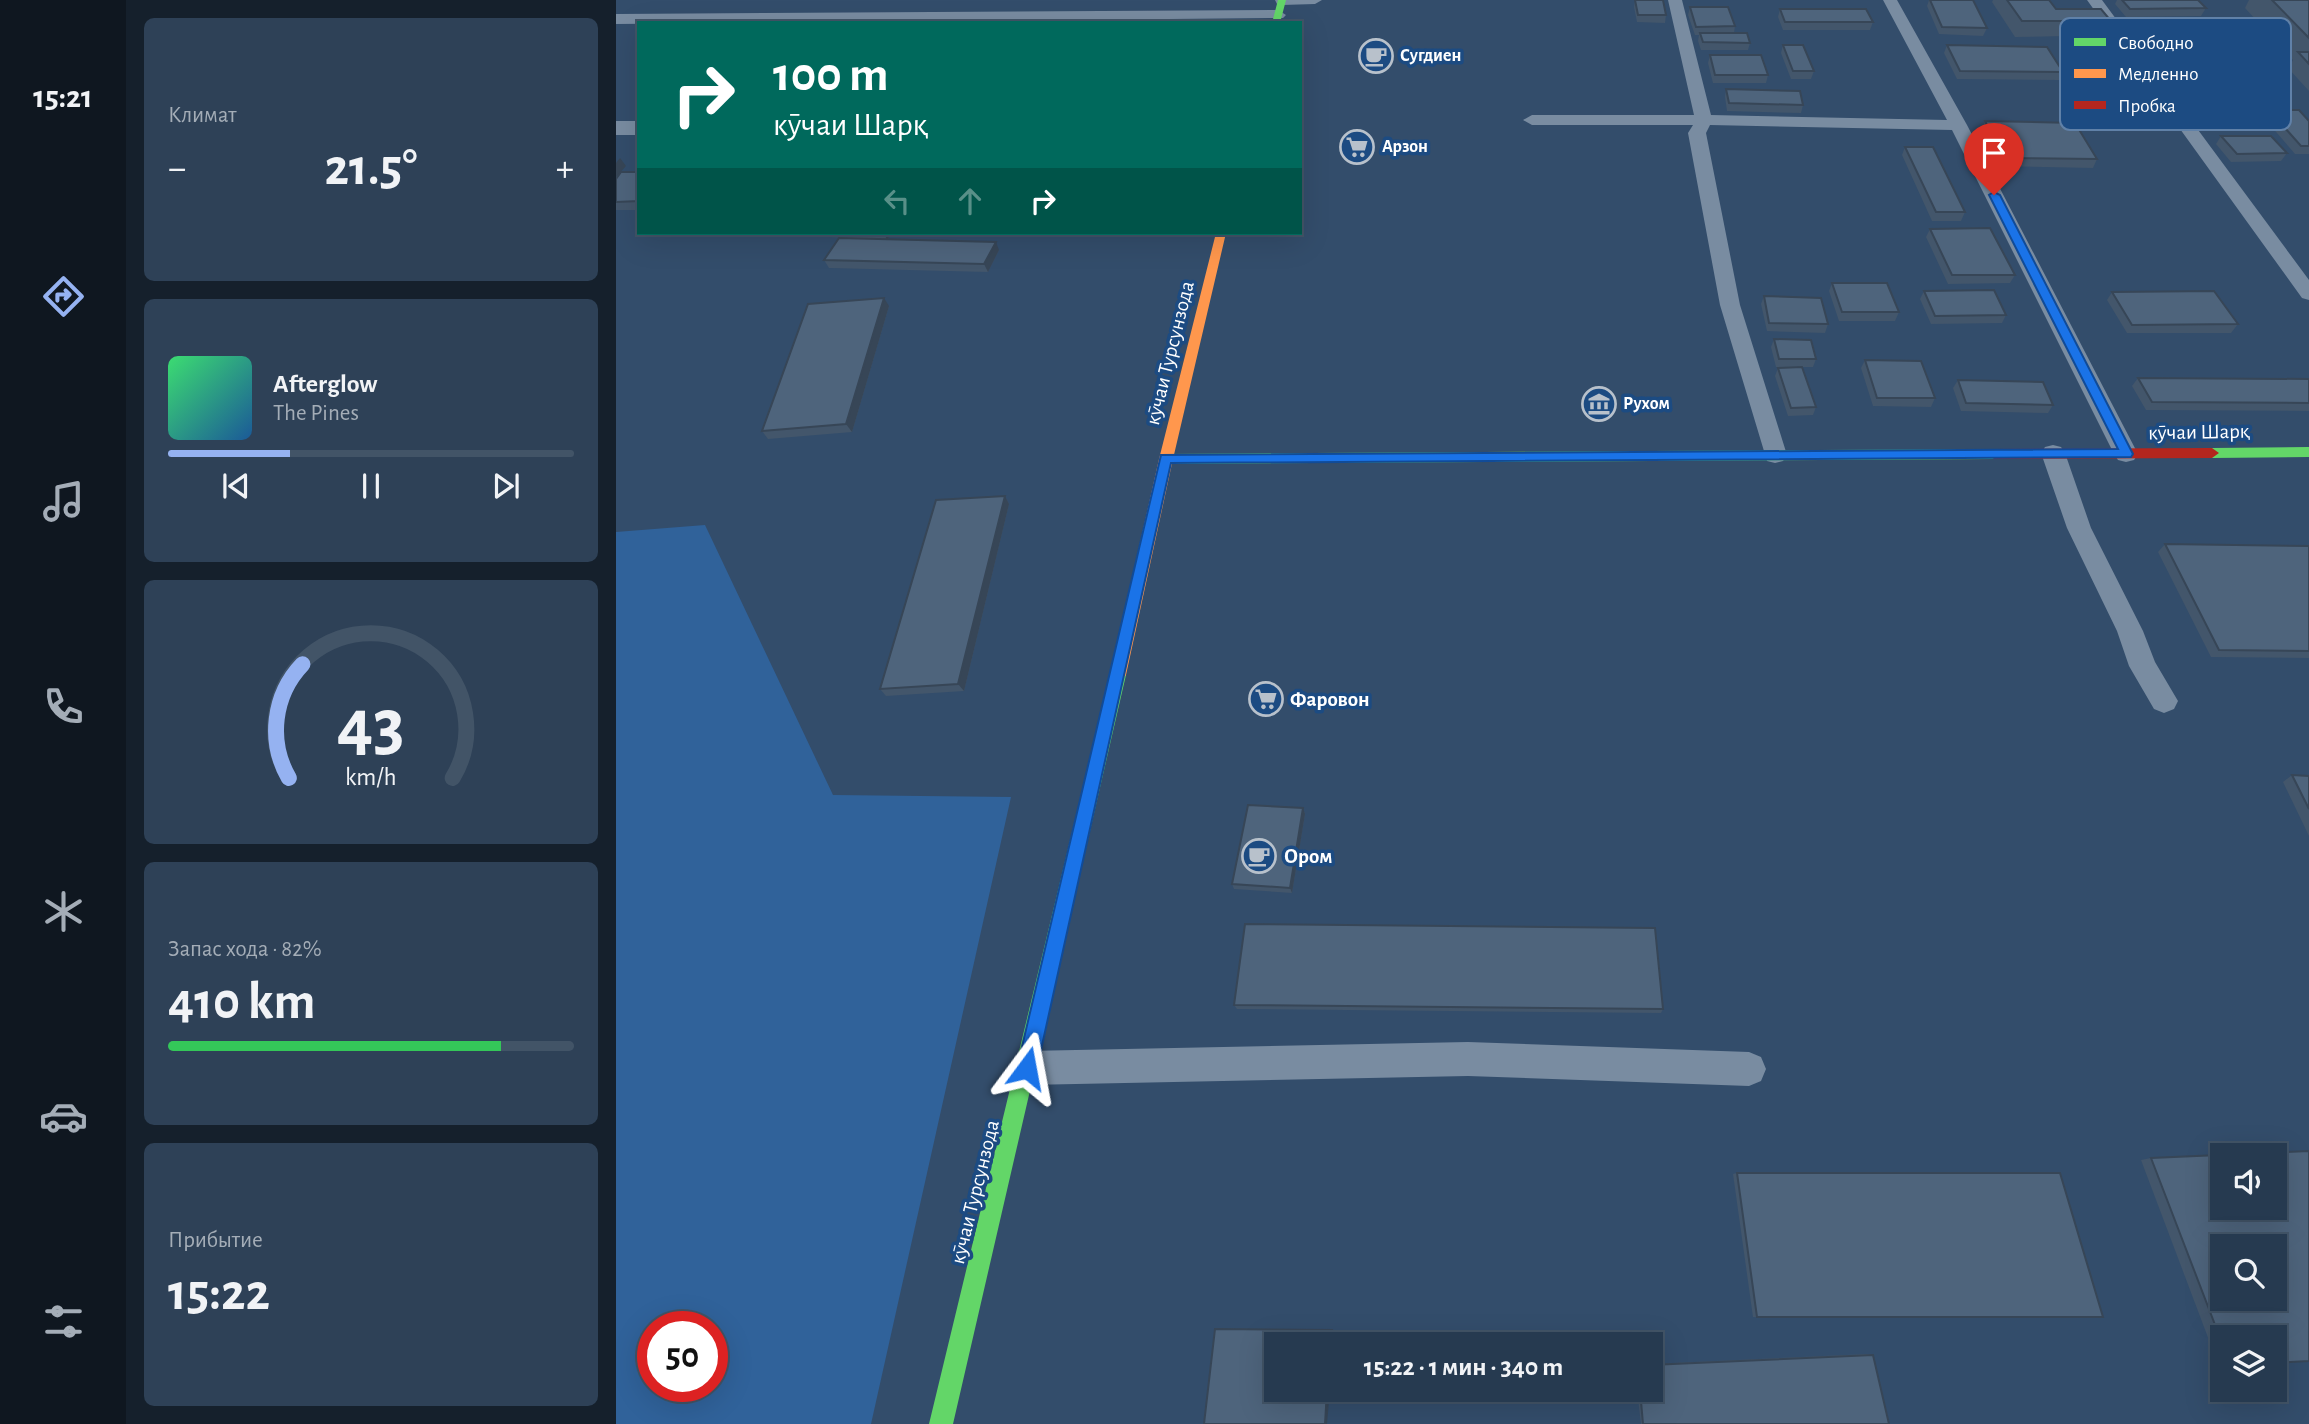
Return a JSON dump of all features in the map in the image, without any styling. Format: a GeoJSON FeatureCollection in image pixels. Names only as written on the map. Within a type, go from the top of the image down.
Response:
{"type":"FeatureCollection","features":[{"type":"Feature","properties":{"kind":"main road","name":"кӯчаи Турсунзода"},"geometry":{"type":"LineString","coordinates":[[941,1424],[1027,1068],[1166,458],[1221,235]]}},
{"type":"Feature","properties":{"kind":"main road","name":"кӯчаи Шарқ"},"geometry":{"type":"LineString","coordinates":[[1166,458],[2309,452]]}},
{"type":"Feature","properties":{"kind":"street"},"geometry":{"type":"LineString","coordinates":[[616,128],[637,128]]}},
{"type":"Feature","properties":{"kind":"lane"},"geometry":{"type":"LineString","coordinates":[[616,19],[1279,10],[1315,0]]}},
{"type":"Feature","properties":{"kind":"lane"},"geometry":{"type":"LineString","coordinates":[[1675,0],[1704,120],[1697,132],[1730,305],[1775,455]]}},
{"type":"Feature","properties":{"kind":"lane"},"geometry":{"type":"LineString","coordinates":[[1890,0],[1958,124],[2126,454]]}},
{"type":"Feature","properties":{"kind":"lane"},"geometry":{"type":"LineString","coordinates":[[2094,0],[2107,18]]}},
{"type":"Feature","properties":{"kind":"lane"},"geometry":{"type":"LineString","coordinates":[[1532,120],[1958,124]]}},
{"type":"Feature","properties":{"kind":"lane"},"geometry":{"type":"LineString","coordinates":[[2189,130],[2309,294]]}},
{"type":"Feature","properties":{"kind":"lane"},"geometry":{"type":"LineString","coordinates":[[2053,453],[2080,528],[2130,631],[2143,666],[2164,701]]}},
{"type":"Feature","properties":{"kind":"lane"},"geometry":{"type":"LineString","coordinates":[[1027,1068],[1468,1059],[1749,1069]]}},
{"type":"Feature","properties":{"kind":"shaded area"},"geometry":{"type":"Polygon","coordinates":[[[705,525],[833,795],[1011,797],[871,1424],[616,1424],[616,532],[705,525]]]}},
{"type":"Feature","properties":{"kind":"building"},"geometry":{"type":"Polygon","coordinates":[[[1635,0],[1663,0],[1666,15],[1638,15],[1635,0]]]}},
{"type":"Feature","properties":{"kind":"building"},"geometry":{"type":"Polygon","coordinates":[[[1930,0],[1973,0],[1987,28],[1942,27],[1930,0]]]}},
{"type":"Feature","properties":{"kind":"building"},"geometry":{"type":"Polygon","coordinates":[[[2007,0],[2049,0],[2056,9],[2101,9],[2108,18],[2060,18],[2060,21],[2022,21],[2007,0]]]}},
{"type":"Feature","properties":{"kind":"building"},"geometry":{"type":"Polygon","coordinates":[[[2122,0],[2198,0],[2206,8],[2130,9],[2122,0]]]}},
{"type":"Feature","properties":{"kind":"building"},"geometry":{"type":"Polygon","coordinates":[[[2272,0],[2309,0],[2309,38],[2291,18],[2272,0]]]}},
{"type":"Feature","properties":{"kind":"building"},"geometry":{"type":"Polygon","coordinates":[[[1690,7],[1728,7],[1735,26],[1696,27],[1690,7]]]}},
{"type":"Feature","properties":{"kind":"building"},"geometry":{"type":"Polygon","coordinates":[[[1780,9],[1866,9],[1873,22],[1785,22],[1780,9]]]}},
{"type":"Feature","properties":{"kind":"building"},"geometry":{"type":"Polygon","coordinates":[[[1700,33],[1747,33],[1750,43],[1703,42],[1700,33]]]}},
{"type":"Feature","properties":{"kind":"building"},"geometry":{"type":"Polygon","coordinates":[[[1783,45],[1803,45],[1814,71],[1793,71],[1783,45]]]}},
{"type":"Feature","properties":{"kind":"building"},"geometry":{"type":"Polygon","coordinates":[[[1947,45],[2047,47],[2060,67],[2060,72],[1960,71],[1947,45]]]}},
{"type":"Feature","properties":{"kind":"building"},"geometry":{"type":"Polygon","coordinates":[[[2298,52],[2309,52],[2309,64],[2298,52]]]}},
{"type":"Feature","properties":{"kind":"building"},"geometry":{"type":"Polygon","coordinates":[[[1710,55],[1761,55],[1768,75],[1715,75],[1710,55]]]}},
{"type":"Feature","properties":{"kind":"building"},"geometry":{"type":"Polygon","coordinates":[[[1726,89],[1800,91],[1803,105],[1729,103],[1726,89]]]}},
{"type":"Feature","properties":{"kind":"building"},"geometry":{"type":"Polygon","coordinates":[[[2291,110],[2299,110],[2309,121],[2309,146],[2301,146],[2287,130],[2291,130],[2291,110]]]}},
{"type":"Feature","properties":{"kind":"building"},"geometry":{"type":"Polygon","coordinates":[[[1985,121],[2060,123],[2060,130],[2079,130],[2097,159],[2004,158],[1985,121]]]}},
{"type":"Feature","properties":{"kind":"building"},"geometry":{"type":"Polygon","coordinates":[[[2221,136],[2271,136],[2287,153],[2237,154],[2221,136]]]}},
{"type":"Feature","properties":{"kind":"building"},"geometry":{"type":"Polygon","coordinates":[[[1905,147],[1933,147],[1965,212],[1936,212],[1905,147]]]}},
{"type":"Feature","properties":{"kind":"building"},"geometry":{"type":"Polygon","coordinates":[[[621,172],[637,172],[637,201],[616,202],[616,179],[621,172]]]}},
{"type":"Feature","properties":{"kind":"building"},"geometry":{"type":"Polygon","coordinates":[[[1990,228],[2015,275],[1952,275],[1930,229],[1990,228]]]}},
{"type":"Feature","properties":{"kind":"building"},"geometry":{"type":"Polygon","coordinates":[[[839,238],[996,242],[984,264],[824,260],[839,238]]]}},
{"type":"Feature","properties":{"kind":"building"},"geometry":{"type":"Polygon","coordinates":[[[1832,283],[1887,283],[1899,312],[1842,312],[1832,283]]]}},
{"type":"Feature","properties":{"kind":"building"},"geometry":{"type":"Polygon","coordinates":[[[1994,290],[2006,315],[1935,316],[1924,291],[1994,290]]]}},
{"type":"Feature","properties":{"kind":"building"},"geometry":{"type":"Polygon","coordinates":[[[2214,291],[2238,324],[2132,325],[2112,292],[2214,291]]]}},
{"type":"Feature","properties":{"kind":"building"},"geometry":{"type":"Polygon","coordinates":[[[1764,296],[1821,298],[1828,324],[1769,323],[1764,296]]]}},
{"type":"Feature","properties":{"kind":"building"},"geometry":{"type":"Polygon","coordinates":[[[884,298],[846,424],[762,431],[808,304],[884,298]]]}},
{"type":"Feature","properties":{"kind":"building"},"geometry":{"type":"Polygon","coordinates":[[[1774,339],[1811,340],[1816,359],[1779,359],[1774,339]]]}},
{"type":"Feature","properties":{"kind":"building"},"geometry":{"type":"Polygon","coordinates":[[[1865,360],[1921,361],[1935,398],[1877,398],[1865,360]]]}},
{"type":"Feature","properties":{"kind":"building"},"geometry":{"type":"Polygon","coordinates":[[[1802,367],[1816,407],[1791,408],[1778,368],[1802,367]]]}},
{"type":"Feature","properties":{"kind":"building"},"geometry":{"type":"Polygon","coordinates":[[[2138,378],[2309,379],[2309,403],[2152,402],[2138,378]]]}},
{"type":"Feature","properties":{"kind":"building"},"geometry":{"type":"Polygon","coordinates":[[[1958,380],[2043,382],[2053,405],[1966,403],[1958,380]]]}},
{"type":"Feature","properties":{"kind":"building"},"geometry":{"type":"Polygon","coordinates":[[[1005,496],[958,684],[880,689],[936,500],[1005,496]]]}},
{"type":"Feature","properties":{"kind":"building"},"geometry":{"type":"Polygon","coordinates":[[[2165,544],[2309,546],[2309,651],[2219,650],[2165,544]]]}},
{"type":"Feature","properties":{"kind":"building"},"geometry":{"type":"Polygon","coordinates":[[[2292,775],[2309,776],[2309,809],[2292,775]]]}},
{"type":"Feature","properties":{"kind":"building"},"geometry":{"type":"Polygon","coordinates":[[[1248,805],[1303,808],[1290,888],[1232,884],[1248,805]]]}},
{"type":"Feature","properties":{"kind":"building"},"geometry":{"type":"Polygon","coordinates":[[[1245,924],[1655,928],[1663,1009],[1234,1005],[1245,924]]]}},
{"type":"Feature","properties":{"kind":"building"},"geometry":{"type":"Polygon","coordinates":[[[2309,1151],[2309,1361],[2287,1362],[2287,1325],[2215,1325],[2151,1158],[2210,1155],[2210,1220],[2287,1220],[2287,1152],[2309,1151]]]}},
{"type":"Feature","properties":{"kind":"building"},"geometry":{"type":"Polygon","coordinates":[[[1737,1173],[2060,1173],[2103,1317],[1757,1317],[1737,1173]]]}},
{"type":"Feature","properties":{"kind":"building"},"geometry":{"type":"Polygon","coordinates":[[[1215,1329],[1332,1330],[1264,1332],[1264,1402],[1326,1402],[1325,1424],[1204,1424],[1215,1329]]]}},
{"type":"Feature","properties":{"kind":"building"},"geometry":{"type":"Polygon","coordinates":[[[1873,1355],[1889,1424],[1643,1424],[1641,1402],[1663,1402],[1663,1364],[1873,1355]]]}},
{"type":"Feature","properties":{"kind":"traffic: fast"},"geometry":{"type":"LineString","coordinates":[[1277,21],[1282,0]]}},
{"type":"Feature","properties":{"kind":"traffic: fast"},"geometry":{"type":"LineString","coordinates":[[2212,453],[2309,452]]}},
{"type":"Feature","properties":{"kind":"traffic: fast"},"geometry":{"type":"LineString","coordinates":[[1166,459],[1994,454]]}},
{"type":"Feature","properties":{"kind":"traffic: fast"},"geometry":{"type":"LineString","coordinates":[[941,1424],[1118,675]]}},
{"type":"Feature","properties":{"kind":"traffic: slow"},"geometry":{"type":"LineString","coordinates":[[1118,675],[1166,459],[1221,235]]}},
{"type":"Feature","properties":{"kind":"traffic: jam"},"geometry":{"type":"LineString","coordinates":[[1994,454],[2212,453]]}},
{"type":"Feature","properties":{"kind":"place","name":"Сугдиен"},"geometry":{"type":"Point","coordinates":[1376,56]}},
{"type":"Feature","properties":{"kind":"place","name":"Арзон"},"geometry":{"type":"Point","coordinates":[1357,147]}},
{"type":"Feature","properties":{"kind":"place","name":"Рухом"},"geometry":{"type":"Point","coordinates":[1599,404]}},
{"type":"Feature","properties":{"kind":"place","name":"Фаровон"},"geometry":{"type":"Point","coordinates":[1266,699]}},
{"type":"Feature","properties":{"kind":"place","name":"Ором"},"geometry":{"type":"Point","coordinates":[1259,856]}},
{"type":"Feature","properties":{"kind":"route"},"geometry":{"type":"LineString","coordinates":[[1027,1068],[1084,828],[1166,458],[2126,454],[1994,195]]}}]}
